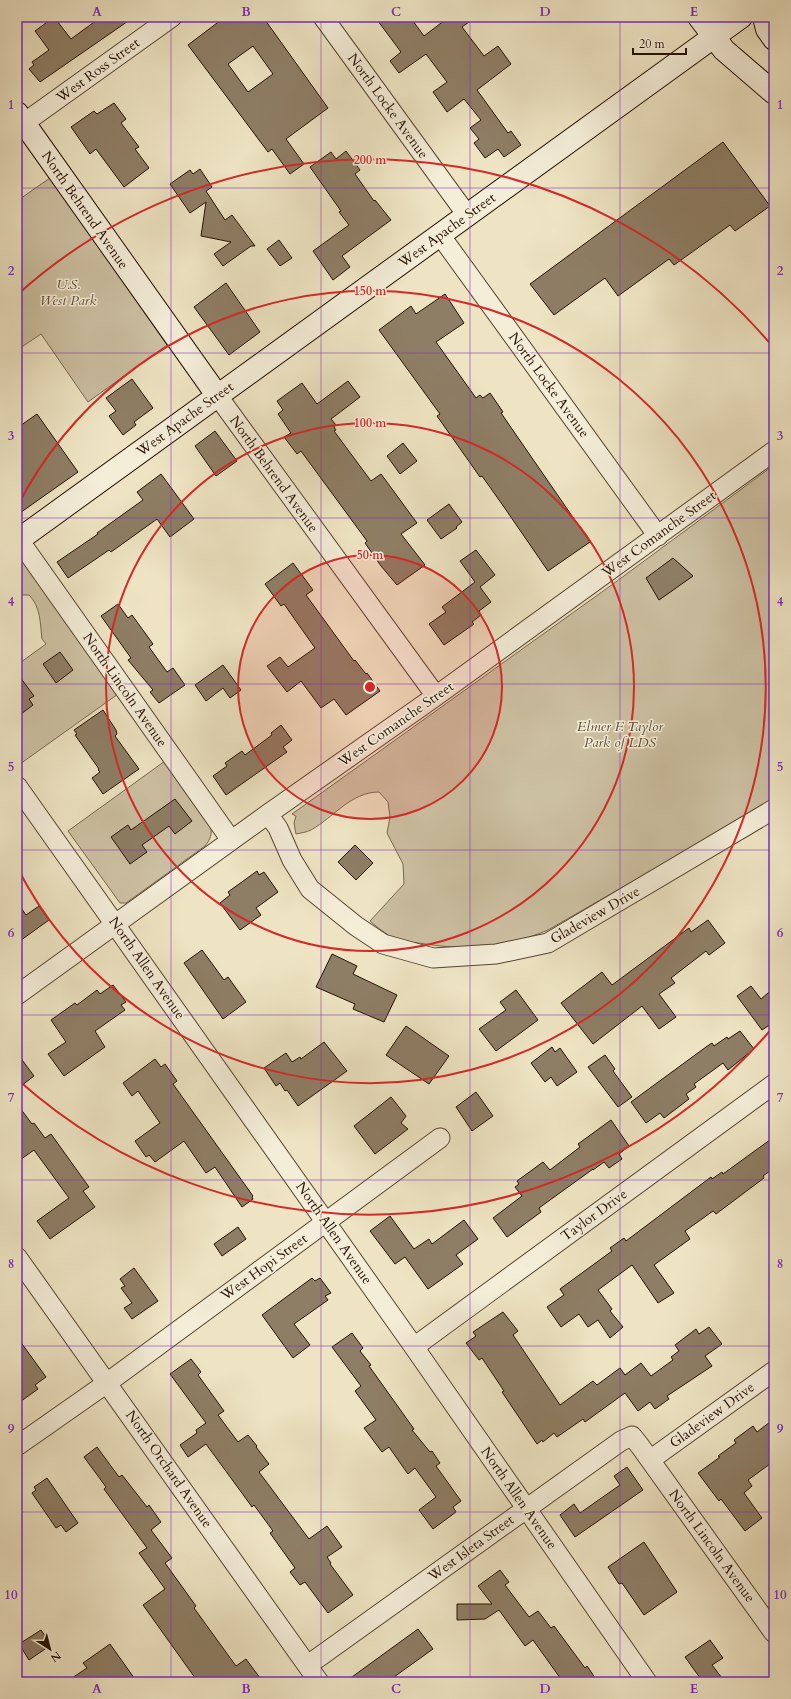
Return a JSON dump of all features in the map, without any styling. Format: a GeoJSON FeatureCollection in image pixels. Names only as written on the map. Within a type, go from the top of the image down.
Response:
{"type":"FeatureCollection","features":[{"type":"Feature","properties":{"kind":"main road"},"geometry":{"type":"LineString","coordinates":[[699,17],[724,50],[774,94]]}},
{"type":"Feature","properties":{"kind":"main road","name":"West Apache Street"},"geometry":{"type":"LineString","coordinates":[[18,540],[741,17]]}},
{"type":"Feature","properties":{"kind":"main road"},"geometry":{"type":"LineString","coordinates":[[764,17],[764,22],[767,29],[774,39]]}},
{"type":"Feature","properties":{"kind":"main road","name":"North Behrend Avenue"},"geometry":{"type":"LineString","coordinates":[[20,118],[218,395]]}},
{"type":"Feature","properties":{"kind":"street","name":"West Ross Street"},"geometry":{"type":"LineString","coordinates":[[20,118],[172,17]]}},
{"type":"Feature","properties":{"kind":"street","name":"North Locke Avenue"},"geometry":{"type":"LineString","coordinates":[[323,17],[467,215]]}},
{"type":"Feature","properties":{"kind":"street","name":"North Locke Avenue"},"geometry":{"type":"LineString","coordinates":[[440,235],[658,536]]}},
{"type":"Feature","properties":{"kind":"street","name":"North Behrend Avenue"},"geometry":{"type":"LineString","coordinates":[[218,395],[436,696]]}},
{"type":"Feature","properties":{"kind":"street","name":"West Comanche Street"},"geometry":{"type":"LineString","coordinates":[[17,995],[231,840],[436,696],[774,451]]}},
{"type":"Feature","properties":{"kind":"street","name":"North Lincoln Avenue"},"geometry":{"type":"LineString","coordinates":[[18,540],[231,840]]}},
{"type":"Feature","properties":{"kind":"street","name":"North Allen Avenue"},"geometry":{"type":"LineString","coordinates":[[17,786],[326,1221],[647,1682]]}},
{"type":"Feature","properties":{"kind":"street","name":"Gladeview Drive"},"geometry":{"type":"LineString","coordinates":[[268,814],[278,828],[292,860],[310,889],[356,926],[383,944],[432,958],[496,954],[548,943],[774,809]]}},
{"type":"Feature","properties":{"kind":"street","name":"Taylor Drive"},"geometry":{"type":"LineString","coordinates":[[414,1347],[774,1084]]}},
{"type":"Feature","properties":{"kind":"street","name":"West Hopi Street"},"geometry":{"type":"LineString","coordinates":[[17,1446],[107,1383],[440,1138]]}},
{"type":"Feature","properties":{"kind":"street","name":"North Orchard Avenue"},"geometry":{"type":"LineString","coordinates":[[17,1257],[319,1682]]}},
{"type":"Feature","properties":{"kind":"street","name":"Gladeview Drive"},"geometry":{"type":"LineString","coordinates":[[650,1460],[774,1371]]}},
{"type":"Feature","properties":{"kind":"street","name":"West Isleta Street"},"geometry":{"type":"LineString","coordinates":[[308,1665],[621,1441],[632,1436],[650,1460]]}},
{"type":"Feature","properties":{"kind":"street","name":"North Lincoln Avenue"},"geometry":{"type":"LineString","coordinates":[[650,1460],[774,1633]]}},
{"type":"Feature","properties":{"kind":"green space","name":"U.S. West Park"},"geometry":{"type":"Polygon","coordinates":[[[50,178],[167,345],[88,402],[41,334],[17,350],[17,201],[50,178]]]}},
{"type":"Feature","properties":{"kind":"green space","name":"Elmer F. Taylor Park of LDS"},"geometry":{"type":"Polygon","coordinates":[[[774,465],[774,800],[548,930],[516,941],[469,947],[436,945],[400,940],[385,933],[370,921],[404,884],[403,864],[387,833],[390,817],[388,802],[379,792],[360,796],[343,806],[311,830],[296,834],[294,823],[296,816],[292,814],[613,584],[774,465]]]}},
{"type":"Feature","properties":{"kind":"green space"},"geometry":{"type":"Polygon","coordinates":[[[22,559],[118,694],[20,764],[17,760],[17,665],[46,644],[42,639],[36,605],[29,595],[17,595],[17,561],[22,559]]]}},
{"type":"Feature","properties":{"kind":"green space"},"geometry":{"type":"Polygon","coordinates":[[[165,761],[210,825],[210,837],[205,846],[126,903],[120,903],[68,831],[165,761]]]}},
{"type":"Feature","properties":{"kind":"building"},"geometry":{"type":"Polygon","coordinates":[[[54,17],[71,39],[101,17],[134,17],[40,82],[29,69],[34,65],[32,62],[49,50],[35,31],[54,17]]]}},
{"type":"Feature","properties":{"kind":"building"},"geometry":{"type":"Polygon","coordinates":[[[225,17],[263,17],[328,108],[286,139],[304,164],[290,174],[272,149],[268,152],[188,45],[225,17]],[[253,46],[228,64],[248,92],[273,74],[253,46]]]}},
{"type":"Feature","properties":{"kind":"building"},"geometry":{"type":"Polygon","coordinates":[[[375,17],[410,17],[424,36],[449,17],[476,17],[462,27],[484,56],[498,46],[511,64],[477,90],[508,133],[511,131],[521,145],[504,157],[498,149],[485,158],[474,143],[479,139],[470,128],[481,120],[464,99],[447,112],[433,92],[447,82],[426,54],[399,73],[390,61],[401,52],[375,17]]]}},
{"type":"Feature","properties":{"kind":"building"},"geometry":{"type":"Polygon","coordinates":[[[114,103],[126,119],[121,123],[139,147],[135,149],[149,168],[124,187],[96,149],[90,154],[71,127],[94,111],[97,114],[114,103]]]}},
{"type":"Feature","properties":{"kind":"building"},"geometry":{"type":"Polygon","coordinates":[[[723,142],[770,206],[735,231],[730,225],[674,265],[669,259],[618,296],[605,278],[554,315],[530,284],[723,142]]]}},
{"type":"Feature","properties":{"kind":"building"},"geometry":{"type":"Polygon","coordinates":[[[346,151],[360,170],[355,174],[374,201],[375,200],[391,220],[342,256],[350,267],[333,280],[313,251],[349,225],[310,167],[331,152],[336,159],[346,151]]]}},
{"type":"Feature","properties":{"kind":"building"},"geometry":{"type":"Polygon","coordinates":[[[200,169],[212,187],[206,191],[225,220],[232,215],[255,246],[251,246],[223,266],[214,254],[231,242],[201,236],[206,202],[190,213],[170,184],[190,170],[193,174],[200,169]]]}},
{"type":"Feature","properties":{"kind":"building"},"geometry":{"type":"Polygon","coordinates":[[[279,240],[292,258],[280,266],[267,249],[279,240]]]}},
{"type":"Feature","properties":{"kind":"building"},"geometry":{"type":"Polygon","coordinates":[[[226,283],[260,332],[229,355],[194,307],[226,283]]]}},
{"type":"Feature","properties":{"kind":"building"},"geometry":{"type":"Polygon","coordinates":[[[445,294],[464,323],[436,342],[476,398],[480,395],[483,398],[490,393],[503,412],[501,413],[590,542],[548,571],[482,476],[480,477],[437,416],[440,414],[379,330],[411,306],[416,314],[445,294]]]}},
{"type":"Feature","properties":{"kind":"building"},"geometry":{"type":"Polygon","coordinates":[[[132,379],[153,408],[134,422],[136,425],[123,435],[109,416],[116,411],[106,398],[132,379]]]}},
{"type":"Feature","properties":{"kind":"building"},"geometry":{"type":"Polygon","coordinates":[[[348,381],[360,397],[331,419],[336,425],[334,427],[336,430],[334,431],[371,481],[381,474],[417,523],[401,534],[425,565],[397,585],[381,566],[365,543],[367,541],[301,451],[297,454],[284,437],[291,433],[278,414],[283,410],[277,401],[302,383],[317,404],[348,381]]]}},
{"type":"Feature","properties":{"kind":"building"},"geometry":{"type":"Polygon","coordinates":[[[37,414],[78,472],[17,515],[17,428],[37,414]]]}},
{"type":"Feature","properties":{"kind":"building"},"geometry":{"type":"Polygon","coordinates":[[[215,431],[237,461],[216,476],[195,446],[215,431]]]}},
{"type":"Feature","properties":{"kind":"building"},"geometry":{"type":"Polygon","coordinates":[[[403,443],[417,461],[400,474],[387,456],[403,443]]]}},
{"type":"Feature","properties":{"kind":"building"},"geometry":{"type":"Polygon","coordinates":[[[161,474],[194,519],[170,537],[157,519],[111,552],[109,550],[68,578],[57,562],[98,534],[97,533],[143,500],[137,492],[161,474]]]}},
{"type":"Feature","properties":{"kind":"building"},"geometry":{"type":"Polygon","coordinates":[[[449,504],[462,522],[456,527],[457,528],[441,539],[427,520],[449,504]]]}},
{"type":"Feature","properties":{"kind":"building"},"geometry":{"type":"Polygon","coordinates":[[[476,550],[495,575],[480,587],[491,602],[479,611],[481,615],[472,622],[474,624],[444,645],[429,624],[446,612],[442,607],[475,582],[460,561],[476,550]]]}},
{"type":"Feature","properties":{"kind":"building"},"geometry":{"type":"Polygon","coordinates":[[[673,558],[693,576],[659,600],[646,578],[673,558]]]}},
{"type":"Feature","properties":{"kind":"building"},"geometry":{"type":"Polygon","coordinates":[[[293,563],[313,590],[306,595],[354,661],[355,660],[366,674],[367,673],[380,691],[346,715],[334,699],[321,708],[301,681],[287,692],[267,666],[280,657],[288,667],[315,648],[284,604],[281,606],[265,584],[293,563]]]}},
{"type":"Feature","properties":{"kind":"building"},"geometry":{"type":"Polygon","coordinates":[[[118,604],[128,618],[132,615],[153,644],[149,647],[167,672],[173,668],[185,685],[159,703],[150,692],[153,690],[128,660],[131,658],[101,616],[118,604]]]}},
{"type":"Feature","properties":{"kind":"building"},"geometry":{"type":"Polygon","coordinates":[[[60,652],[73,670],[56,683],[43,664],[60,652]]]}},
{"type":"Feature","properties":{"kind":"building"},"geometry":{"type":"Polygon","coordinates":[[[223,665],[241,690],[230,698],[223,688],[206,701],[195,685],[223,665]]]}},
{"type":"Feature","properties":{"kind":"building"},"geometry":{"type":"Polygon","coordinates":[[[17,673],[34,696],[29,699],[33,705],[17,717],[17,673]]]}},
{"type":"Feature","properties":{"kind":"building"},"geometry":{"type":"Polygon","coordinates":[[[103,710],[116,730],[117,734],[115,736],[139,769],[103,794],[92,778],[100,772],[98,770],[99,769],[75,735],[77,734],[74,730],[103,710]]]}},
{"type":"Feature","properties":{"kind":"building"},"geometry":{"type":"Polygon","coordinates":[[[281,725],[292,740],[283,747],[287,752],[226,795],[213,776],[227,766],[225,763],[242,751],[245,755],[272,735],[271,733],[281,725]]]}},
{"type":"Feature","properties":{"kind":"building"},"geometry":{"type":"Polygon","coordinates":[[[175,799],[192,821],[175,834],[169,826],[142,845],[147,852],[130,864],[111,837],[128,825],[131,830],[175,799]]]}},
{"type":"Feature","properties":{"kind":"building"},"geometry":{"type":"Polygon","coordinates":[[[355,845],[373,863],[356,880],[338,862],[355,845]]]}},
{"type":"Feature","properties":{"kind":"building"},"geometry":{"type":"Polygon","coordinates":[[[257,871],[259,875],[264,872],[278,892],[256,908],[261,915],[240,930],[220,903],[230,895],[228,892],[257,871]]]}},
{"type":"Feature","properties":{"kind":"building"},"geometry":{"type":"Polygon","coordinates":[[[17,902],[26,915],[39,906],[49,920],[17,943],[17,902]]]}},
{"type":"Feature","properties":{"kind":"building"},"geometry":{"type":"Polygon","coordinates":[[[708,920],[725,943],[709,955],[706,951],[671,978],[675,983],[659,994],[676,1017],[659,1029],[642,1006],[593,1044],[561,1003],[602,972],[612,985],[689,928],[691,932],[708,920]]]}},
{"type":"Feature","properties":{"kind":"building"},"geometry":{"type":"Polygon","coordinates":[[[202,950],[224,980],[228,977],[246,1002],[223,1019],[184,963],[202,950]]]}},
{"type":"Feature","properties":{"kind":"building"},"geometry":{"type":"Polygon","coordinates":[[[332,954],[357,966],[353,974],[397,995],[384,1022],[353,1009],[355,1004],[316,987],[332,954]]]}},
{"type":"Feature","properties":{"kind":"building"},"geometry":{"type":"Polygon","coordinates":[[[113,985],[126,1002],[121,1005],[125,1010],[95,1031],[105,1047],[64,1076],[48,1054],[66,1042],[51,1020],[75,1003],[77,1005],[97,990],[100,994],[113,985]]]}},
{"type":"Feature","properties":{"kind":"building"},"geometry":{"type":"Polygon","coordinates":[[[751,986],[761,999],[774,988],[774,1022],[762,1030],[737,996],[751,986]]]}},
{"type":"Feature","properties":{"kind":"building"},"geometry":{"type":"Polygon","coordinates":[[[516,990],[538,1020],[496,1051],[479,1029],[506,1010],[500,1002],[516,990]]]}},
{"type":"Feature","properties":{"kind":"building"},"geometry":{"type":"Polygon","coordinates":[[[406,1026],[449,1056],[429,1084],[386,1055],[406,1026]]]}},
{"type":"Feature","properties":{"kind":"building"},"geometry":{"type":"Polygon","coordinates":[[[740,1031],[754,1049],[728,1070],[723,1063],[694,1084],[696,1087],[686,1094],[689,1099],[664,1118],[660,1113],[646,1123],[631,1102],[712,1043],[714,1046],[727,1037],[728,1039],[740,1031]]]}},
{"type":"Feature","properties":{"kind":"building"},"geometry":{"type":"Polygon","coordinates":[[[324,1042],[347,1071],[298,1106],[280,1083],[276,1086],[264,1068],[286,1053],[292,1062],[300,1057],[301,1059],[324,1042]]]}},
{"type":"Feature","properties":{"kind":"building"},"geometry":{"type":"Polygon","coordinates":[[[552,1047],[555,1052],[560,1048],[577,1072],[557,1086],[551,1077],[545,1082],[531,1063],[552,1047]]]}},
{"type":"Feature","properties":{"kind":"building"},"geometry":{"type":"Polygon","coordinates":[[[17,1053],[34,1076],[17,1089],[17,1053]]]}},
{"type":"Feature","properties":{"kind":"building"},"geometry":{"type":"Polygon","coordinates":[[[605,1055],[615,1069],[613,1071],[632,1097],[618,1107],[588,1067],[605,1055]]]}},
{"type":"Feature","properties":{"kind":"building"},"geometry":{"type":"Polygon","coordinates":[[[155,1059],[161,1067],[165,1064],[177,1081],[173,1084],[253,1196],[253,1199],[242,1207],[215,1167],[206,1173],[184,1141],[155,1162],[149,1155],[146,1157],[135,1141],[160,1123],[138,1091],[132,1096],[123,1083],[155,1059]]]}},
{"type":"Feature","properties":{"kind":"building"},"geometry":{"type":"Polygon","coordinates":[[[476,1092],[493,1116],[472,1131],[456,1107],[476,1092]]]}},
{"type":"Feature","properties":{"kind":"building"},"geometry":{"type":"Polygon","coordinates":[[[391,1097],[406,1116],[401,1123],[408,1129],[375,1154],[354,1126],[391,1097]]]}},
{"type":"Feature","properties":{"kind":"building"},"geometry":{"type":"Polygon","coordinates":[[[17,1104],[45,1138],[51,1134],[89,1187],[83,1191],[95,1207],[50,1239],[37,1221],[69,1198],[34,1150],[17,1162],[17,1104]]]}},
{"type":"Feature","properties":{"kind":"building"},"geometry":{"type":"Polygon","coordinates":[[[611,1120],[629,1146],[619,1154],[622,1159],[609,1168],[604,1162],[593,1169],[539,1208],[541,1212],[507,1237],[493,1218],[522,1196],[515,1187],[519,1184],[517,1181],[543,1162],[550,1170],[580,1147],[578,1144],[611,1120]]]}},
{"type":"Feature","properties":{"kind":"building"},"geometry":{"type":"Polygon","coordinates":[[[774,1137],[774,1168],[763,1176],[764,1178],[716,1214],[713,1211],[685,1231],[690,1239],[654,1265],[674,1293],[658,1303],[632,1265],[598,1290],[612,1309],[610,1311],[623,1327],[610,1338],[598,1320],[588,1327],[579,1314],[561,1327],[547,1307],[564,1295],[560,1289],[612,1251],[610,1248],[624,1238],[626,1241],[711,1177],[712,1179],[722,1172],[723,1174],[774,1137]]]}},
{"type":"Feature","properties":{"kind":"building"},"geometry":{"type":"Polygon","coordinates":[[[390,1216],[414,1249],[429,1239],[432,1244],[464,1220],[478,1239],[456,1255],[463,1264],[428,1289],[405,1257],[395,1264],[370,1231],[390,1216]]]}},
{"type":"Feature","properties":{"kind":"building"},"geometry":{"type":"Polygon","coordinates":[[[238,1227],[246,1239],[222,1256],[214,1244],[238,1227]]]}},
{"type":"Feature","properties":{"kind":"building"},"geometry":{"type":"Polygon","coordinates":[[[134,1268],[158,1301],[132,1319],[124,1308],[132,1303],[121,1288],[125,1286],[120,1279],[134,1268]]]}},
{"type":"Feature","properties":{"kind":"building"},"geometry":{"type":"Polygon","coordinates":[[[312,1278],[315,1281],[320,1278],[331,1293],[325,1296],[328,1300],[294,1324],[310,1345],[293,1358],[262,1315],[312,1278]]]}},
{"type":"Feature","properties":{"kind":"building"},"geometry":{"type":"Polygon","coordinates":[[[503,1312],[518,1331],[513,1335],[560,1405],[593,1381],[597,1385],[620,1368],[625,1375],[641,1363],[651,1376],[673,1360],[671,1357],[679,1351],[675,1345],[696,1329],[699,1334],[709,1327],[722,1344],[705,1356],[712,1366],[667,1396],[669,1399],[655,1409],[650,1402],[638,1411],[625,1393],[585,1422],[583,1419],[557,1437],[554,1433],[543,1442],[542,1440],[537,1444],[502,1392],[504,1391],[482,1358],[479,1360],[466,1343],[476,1336],[473,1332],[503,1312]]]}},
{"type":"Feature","properties":{"kind":"building"},"geometry":{"type":"Polygon","coordinates":[[[352,1333],[363,1348],[360,1351],[371,1365],[369,1366],[414,1429],[412,1430],[430,1452],[432,1451],[440,1463],[436,1466],[461,1501],[453,1507],[456,1512],[433,1529],[419,1510],[436,1497],[415,1468],[408,1474],[389,1447],[382,1452],[364,1428],[376,1420],[355,1391],[361,1386],[332,1347],[352,1333]]]}},
{"type":"Feature","properties":{"kind":"building"},"geometry":{"type":"Polygon","coordinates":[[[17,1337],[46,1377],[35,1385],[38,1389],[17,1404],[17,1337]]]}},
{"type":"Feature","properties":{"kind":"building"},"geometry":{"type":"Polygon","coordinates":[[[191,1359],[201,1372],[198,1375],[224,1411],[218,1415],[238,1442],[248,1435],[257,1446],[256,1447],[269,1464],[259,1472],[309,1539],[327,1526],[342,1547],[327,1557],[331,1563],[330,1564],[353,1595],[328,1613],[305,1582],[300,1585],[290,1572],[295,1568],[270,1533],[273,1531],[254,1505],[252,1507],[206,1444],[188,1457],[180,1445],[197,1433],[196,1430],[206,1423],[170,1374],[191,1359]]]}},
{"type":"Feature","properties":{"kind":"building"},"geometry":{"type":"Polygon","coordinates":[[[774,1419],[774,1461],[748,1480],[752,1486],[744,1493],[762,1518],[745,1531],[721,1499],[719,1501],[698,1473],[720,1457],[718,1456],[736,1443],[734,1440],[753,1426],[757,1432],[774,1419]]]}},
{"type":"Feature","properties":{"kind":"building"},"geometry":{"type":"Polygon","coordinates":[[[97,1447],[119,1477],[122,1475],[147,1507],[149,1505],[161,1522],[151,1530],[172,1558],[165,1563],[196,1606],[194,1608],[236,1666],[246,1659],[263,1682],[198,1682],[143,1605],[165,1589],[139,1553],[147,1548],[104,1489],[106,1487],[84,1457],[97,1447]]]}},
{"type":"Feature","properties":{"kind":"building"},"geometry":{"type":"Polygon","coordinates":[[[627,1467],[643,1490],[575,1537],[560,1515],[574,1504],[580,1513],[620,1485],[614,1476],[627,1467]]]}},
{"type":"Feature","properties":{"kind":"building"},"geometry":{"type":"Polygon","coordinates":[[[47,1478],[78,1523],[66,1532],[61,1525],[56,1528],[32,1493],[36,1490],[34,1487],[47,1478]]]}},
{"type":"Feature","properties":{"kind":"building"},"geometry":{"type":"Polygon","coordinates":[[[644,1542],[677,1592],[644,1615],[622,1583],[619,1584],[608,1567],[644,1542]]]}},
{"type":"Feature","properties":{"kind":"building"},"geometry":{"type":"Polygon","coordinates":[[[500,1570],[509,1582],[505,1585],[529,1617],[538,1611],[551,1628],[554,1626],[585,1668],[587,1666],[598,1682],[563,1682],[533,1640],[525,1646],[499,1610],[485,1619],[457,1620],[457,1604],[492,1604],[478,1586],[500,1570]]]}},
{"type":"Feature","properties":{"kind":"building"},"geometry":{"type":"Polygon","coordinates":[[[418,1629],[433,1649],[387,1682],[345,1682],[418,1629]]]}},
{"type":"Feature","properties":{"kind":"building"},"geometry":{"type":"Polygon","coordinates":[[[41,1630],[51,1645],[29,1660],[19,1644],[41,1630]]]}},
{"type":"Feature","properties":{"kind":"building"},"geometry":{"type":"Polygon","coordinates":[[[710,1640],[723,1658],[712,1665],[725,1682],[703,1682],[685,1657],[710,1640]]]}},
{"type":"Feature","properties":{"kind":"building"},"geometry":{"type":"Polygon","coordinates":[[[110,1644],[137,1682],[66,1682],[87,1668],[83,1663],[110,1644]]]}}]}
